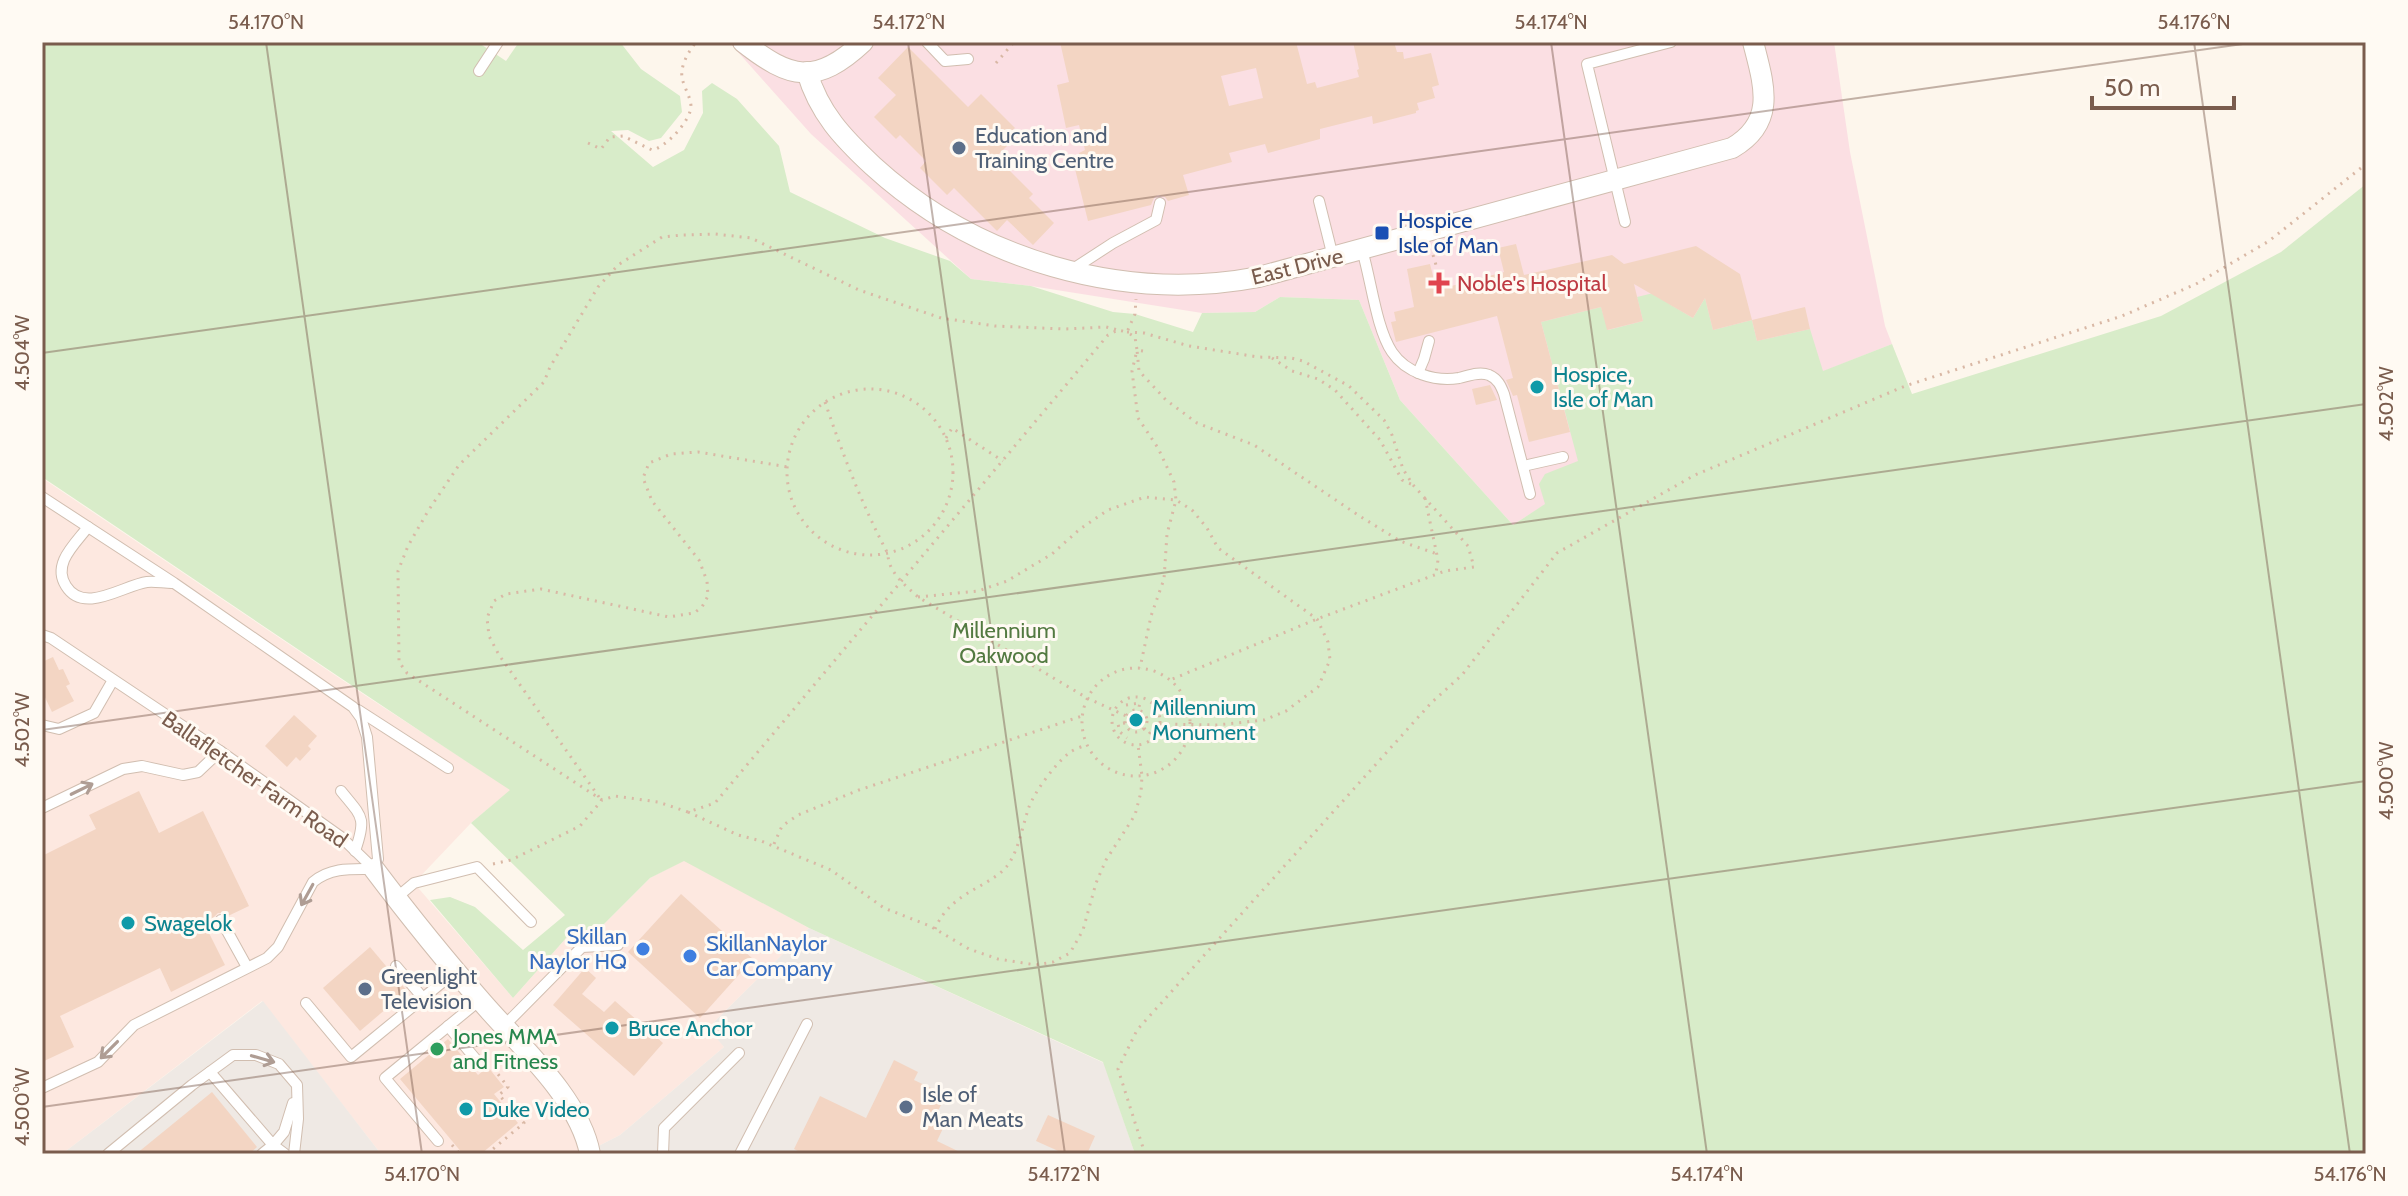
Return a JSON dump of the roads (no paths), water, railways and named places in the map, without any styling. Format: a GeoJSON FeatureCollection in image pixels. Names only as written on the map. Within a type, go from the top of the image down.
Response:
{"type":"FeatureCollection","features":[{"type":"Feature","properties":{"kind":"street"},"geometry":{"type":"LineString","coordinates":[[743,42],[769,62],[786,70],[807,72],[833,66],[863,42]]}},
{"type":"Feature","properties":{"kind":"street","name":"East Drive"},"geometry":{"type":"LineString","coordinates":[[807,72],[818,104],[850,144],[896,187],[947,220],[1020,257],[1068,272],[1136,283],[1182,285],[1228,283],[1259,277],[1732,148],[1756,128],[1764,109],[1762,75],[1753,42]]}},
{"type":"Feature","properties":{"kind":"street","name":"Ballafletcher Farm Road"},"geometry":{"type":"LineString","coordinates":[[374,869],[480,1000],[536,1061],[578,1118],[590,1154]]}},
{"type":"Feature","properties":{"kind":"lane"},"geometry":{"type":"LineString","coordinates":[[479,71],[498,42]]}},
{"type":"Feature","properties":{"kind":"lane"},"geometry":{"type":"LineString","coordinates":[[927,42],[945,61],[968,59]]}},
{"type":"Feature","properties":{"kind":"lane"},"geometry":{"type":"LineString","coordinates":[[1625,222],[1587,64],[1671,42]]}},
{"type":"Feature","properties":{"kind":"lane"},"geometry":{"type":"LineString","coordinates":[[1319,201],[1333,257]]}},
{"type":"Feature","properties":{"kind":"lane"},"geometry":{"type":"LineString","coordinates":[[1068,272],[1156,220],[1160,203]]}},
{"type":"Feature","properties":{"kind":"lane"},"geometry":{"type":"LineString","coordinates":[[1362,250],[1384,337],[1393,354],[1418,373],[1441,380],[1482,373],[1499,382],[1530,494]]}},
{"type":"Feature","properties":{"kind":"lane"},"geometry":{"type":"LineString","coordinates":[[1418,373],[1429,341]]}},
{"type":"Feature","properties":{"kind":"lane"},"geometry":{"type":"LineString","coordinates":[[1523,466],[1563,457]]}},
{"type":"Feature","properties":{"kind":"lane"},"geometry":{"type":"LineString","coordinates":[[42,497],[448,768]]}},
{"type":"Feature","properties":{"kind":"lane"},"geometry":{"type":"LineString","coordinates":[[88,527],[62,561],[61,578],[70,593],[89,599],[113,595],[146,582],[174,583]]}},
{"type":"Feature","properties":{"kind":"lane","name":"Ballafletcher Farm Road"},"geometry":{"type":"LineString","coordinates":[[42,635],[51,638],[220,751],[341,837],[374,869]]}},
{"type":"Feature","properties":{"kind":"lane"},"geometry":{"type":"LineString","coordinates":[[42,725],[59,729],[94,713],[113,680]]}},
{"type":"Feature","properties":{"kind":"lane"},"geometry":{"type":"LineString","coordinates":[[42,1088],[98,1062],[134,1025],[267,958],[278,947],[313,882],[321,876],[339,869],[374,869],[378,859],[367,737],[361,718],[353,707]]}},
{"type":"Feature","properties":{"kind":"lane"},"geometry":{"type":"LineString","coordinates":[[42,808],[123,769],[142,766],[183,775],[198,772],[220,751]]}},
{"type":"Feature","properties":{"kind":"lane"},"geometry":{"type":"LineString","coordinates":[[341,791],[361,816],[363,829],[355,851]]}},
{"type":"Feature","properties":{"kind":"lane"},"geometry":{"type":"LineString","coordinates":[[396,898],[414,883],[477,867],[531,922]]}},
{"type":"Feature","properties":{"kind":"lane"},"geometry":{"type":"LineString","coordinates":[[221,920],[247,967]]}},
{"type":"Feature","properties":{"kind":"lane"},"geometry":{"type":"LineString","coordinates":[[503,1027],[582,947],[618,945]]}},
{"type":"Feature","properties":{"kind":"lane"},"geometry":{"type":"LineString","coordinates":[[396,966],[423,998]]}},
{"type":"Feature","properties":{"kind":"lane"},"geometry":{"type":"LineString","coordinates":[[306,1003],[351,1057],[456,971]]}},
{"type":"Feature","properties":{"kind":"lane"},"geometry":{"type":"LineString","coordinates":[[438,1141],[385,1078],[480,1000]]}},
{"type":"Feature","properties":{"kind":"lane"},"geometry":{"type":"LineString","coordinates":[[740,1154],[807,1024]]}},
{"type":"Feature","properties":{"kind":"lane"},"geometry":{"type":"LineString","coordinates":[[448,1026],[479,1063]]}},
{"type":"Feature","properties":{"kind":"lane"},"geometry":{"type":"LineString","coordinates":[[663,1154],[664,1128],[739,1053]]}},
{"type":"Feature","properties":{"kind":"lane"},"geometry":{"type":"LineString","coordinates":[[108,1154],[233,1055],[256,1055],[279,1064],[297,1085],[298,1119],[294,1154]]}},
{"type":"Feature","properties":{"kind":"lane"},"geometry":{"type":"LineString","coordinates":[[210,1072],[273,1145],[285,1154]]}},
{"type":"Feature","properties":{"kind":"lane"},"geometry":{"type":"LineString","coordinates":[[262,1154],[284,1132],[297,1085]]}},
{"type":"Feature","properties":{"kind":"place","name":"Education and Training Centre"},"geometry":{"type":"Point","coordinates":[959,148]}},
{"type":"Feature","properties":{"kind":"place","name":"Hospice Isle of Man"},"geometry":{"type":"Point","coordinates":[1382,233]}},
{"type":"Feature","properties":{"kind":"place","name":"Noble's Hospital"},"geometry":{"type":"Point","coordinates":[1439,283]}},
{"type":"Feature","properties":{"kind":"place","name":"Hospice, Isle of Man"},"geometry":{"type":"Point","coordinates":[1537,387]}},
{"type":"Feature","properties":{"kind":"place","name":"Millennium Monument"},"geometry":{"type":"Point","coordinates":[1136,720]}},
{"type":"Feature","properties":{"kind":"place","name":"Swagelok"},"geometry":{"type":"Point","coordinates":[128,923]}},
{"type":"Feature","properties":{"kind":"place","name":"Skillan Naylor HQ"},"geometry":{"type":"Point","coordinates":[643,949]}},
{"type":"Feature","properties":{"kind":"place","name":"SkillanNaylor Car Company"},"geometry":{"type":"Point","coordinates":[690,956]}},
{"type":"Feature","properties":{"kind":"place","name":"Greenlight Television"},"geometry":{"type":"Point","coordinates":[365,989]}},
{"type":"Feature","properties":{"kind":"place","name":"Bruce Anchor"},"geometry":{"type":"Point","coordinates":[612,1028]}},
{"type":"Feature","properties":{"kind":"place","name":"Jones MMA and Fitness"},"geometry":{"type":"Point","coordinates":[437,1049]}},
{"type":"Feature","properties":{"kind":"place","name":"Isle of Man Meats"},"geometry":{"type":"Point","coordinates":[906,1107]}},
{"type":"Feature","properties":{"kind":"place","name":"Duke Video"},"geometry":{"type":"Point","coordinates":[466,1109]}},
{"type":"Feature","properties":{"kind":"park label","name":"Millennium Oakwood"},"geometry":{"type":"Point","coordinates":[1004,642]}}]}
